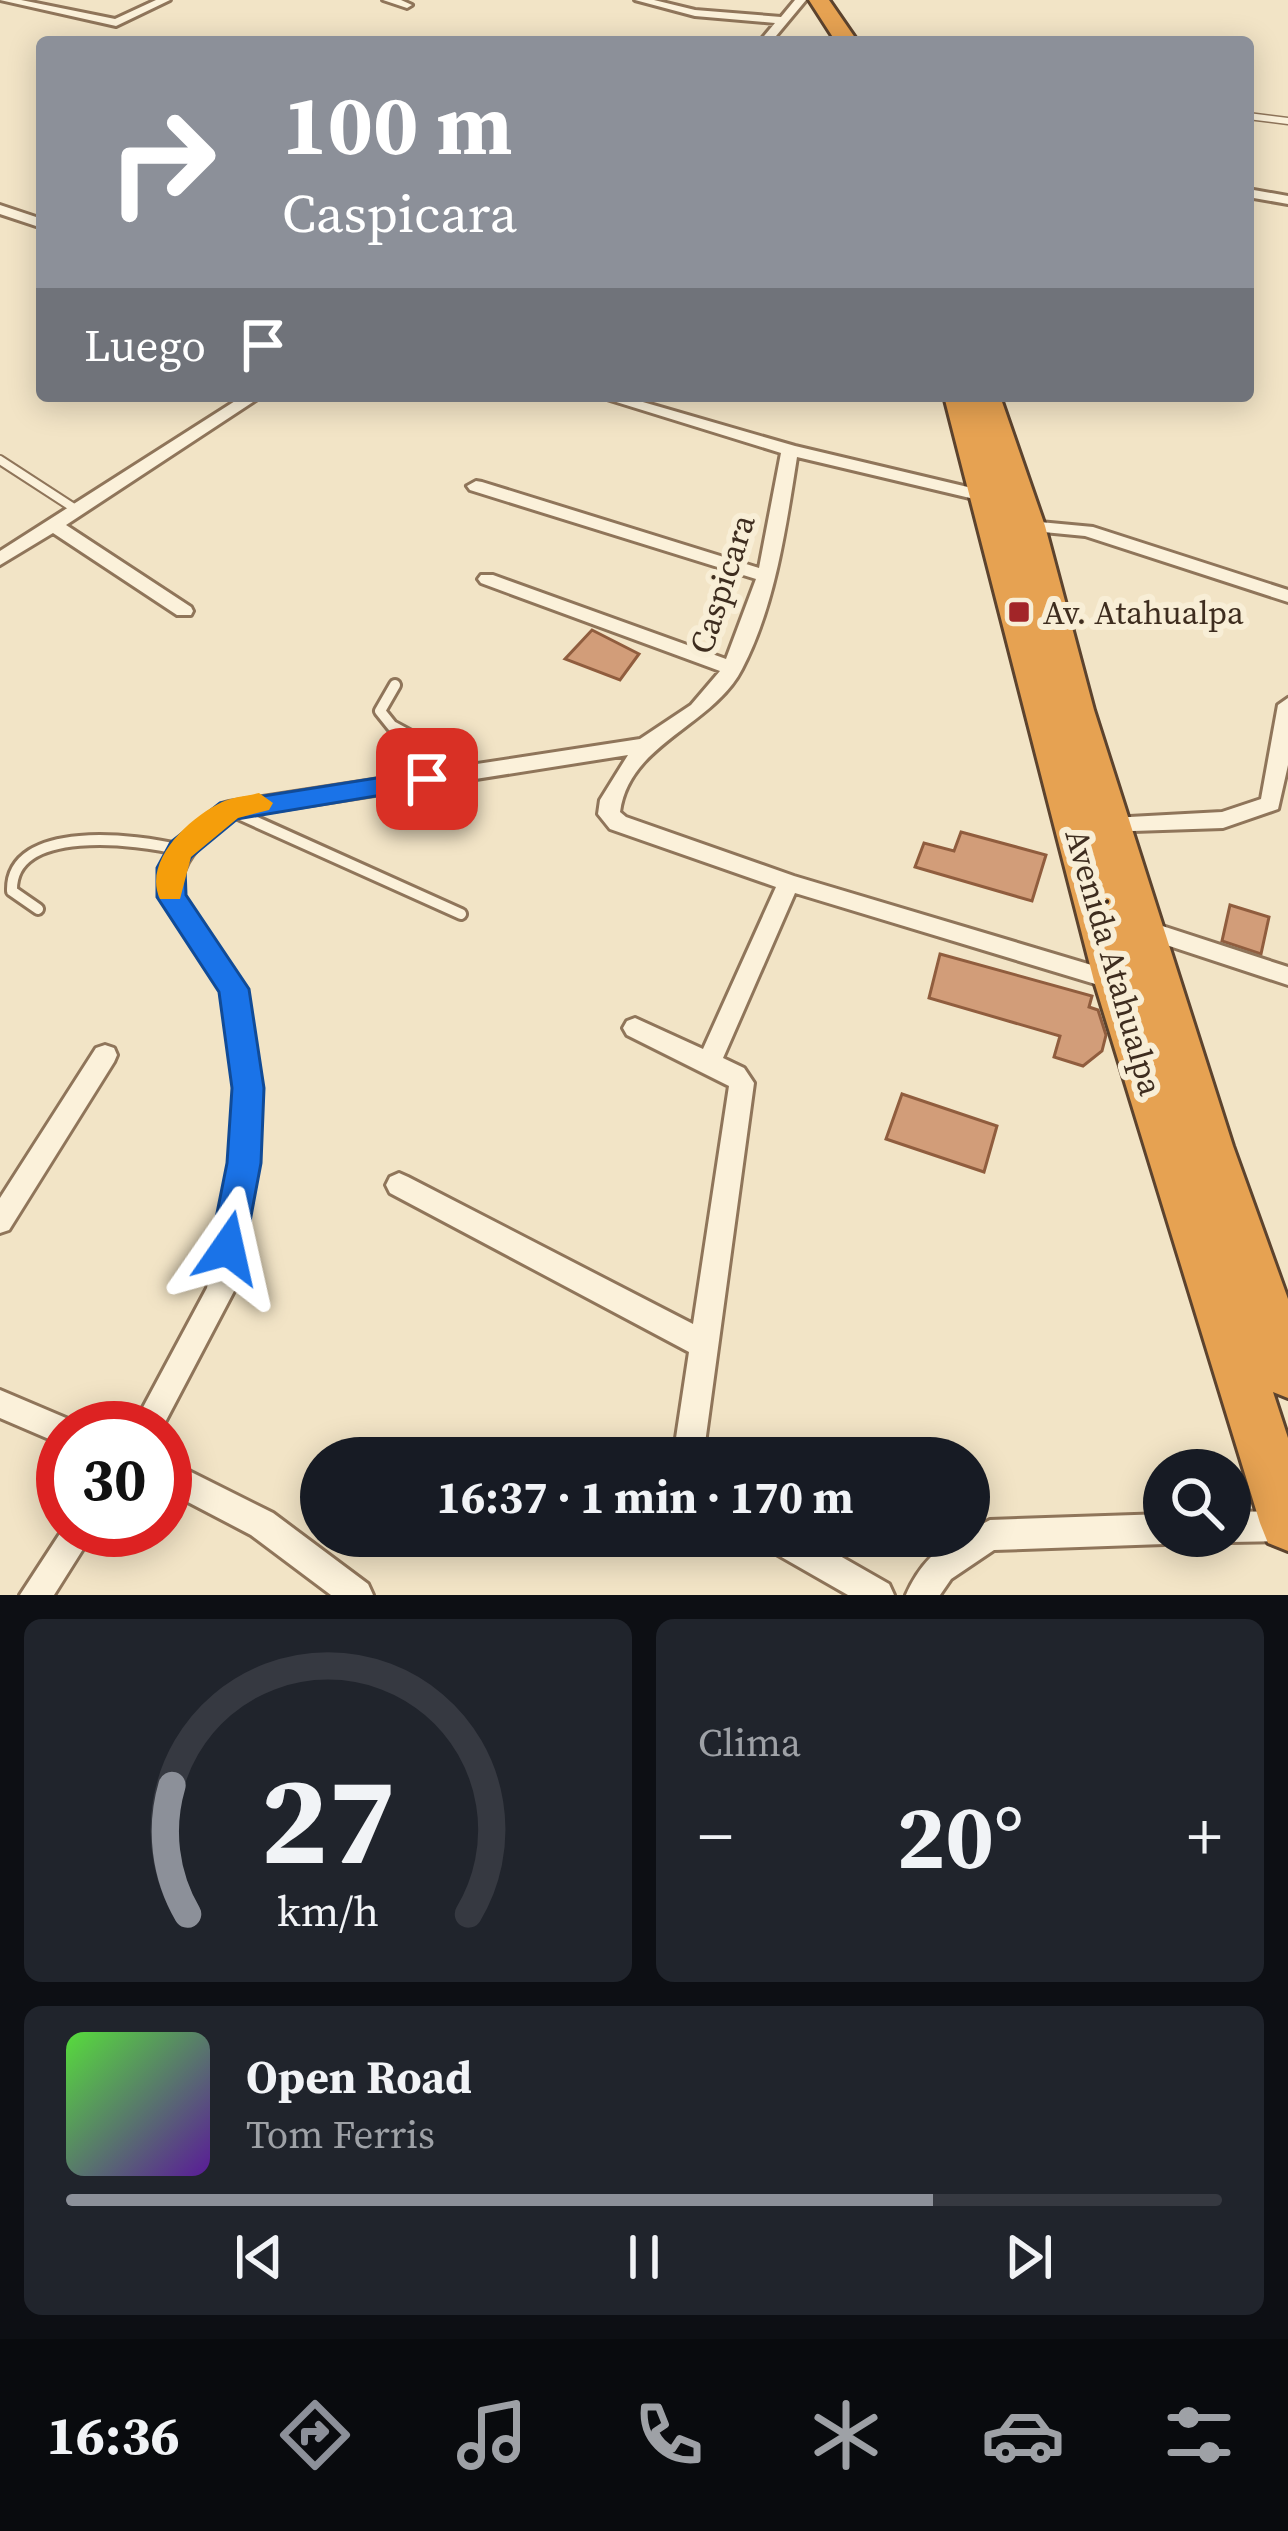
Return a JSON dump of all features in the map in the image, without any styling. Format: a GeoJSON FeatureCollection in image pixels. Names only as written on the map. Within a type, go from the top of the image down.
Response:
{"type":"FeatureCollection","features":[{"type":"Feature","properties":{"kind":"highway"},"geometry":{"type":"LineString","coordinates":[[801,0],[826,36]]}},
{"type":"Feature","properties":{"kind":"highway"},"geometry":{"type":"LineString","coordinates":[[819,0],[843,36]]}},
{"type":"Feature","properties":{"kind":"highway","name":"Avenida Atahualpa"},"geometry":{"type":"LineString","coordinates":[[961,402],[1116,981],[1288,1524]]}},
{"type":"Feature","properties":{"kind":"highway","name":"Avenida Atahualpa"},"geometry":{"type":"LineString","coordinates":[[988,402],[1029,526],[1111,826],[1209,1146],[1288,1372]]}},
{"type":"Feature","properties":{"kind":"street"},"geometry":{"type":"LineString","coordinates":[[5,0],[116,23],[165,0]]}},
{"type":"Feature","properties":{"kind":"street"},"geometry":{"type":"LineString","coordinates":[[388,0],[406,4]]}},
{"type":"Feature","properties":{"kind":"street"},"geometry":{"type":"LineString","coordinates":[[640,0],[695,14],[782,20]]}},
{"type":"Feature","properties":{"kind":"street"},"geometry":{"type":"LineString","coordinates":[[770,36],[801,0]]}},
{"type":"Feature","properties":{"kind":"street"},"geometry":{"type":"LineString","coordinates":[[1254,195],[1288,200]]}},
{"type":"Feature","properties":{"kind":"street"},"geometry":{"type":"LineString","coordinates":[[0,209],[36,222]]}},
{"type":"Feature","properties":{"kind":"street"},"geometry":{"type":"LineString","coordinates":[[0,559],[245,402]]}},
{"type":"Feature","properties":{"kind":"street"},"geometry":{"type":"LineString","coordinates":[[626,402],[790,450],[987,497]]}},
{"type":"Feature","properties":{"kind":"street","name":"Caspicara"},"geometry":{"type":"LineString","coordinates":[[181,850],[230,810],[646,745],[711,699],[733,669],[765,576],[790,450]]}},
{"type":"Feature","properties":{"kind":"street"},"geometry":{"type":"LineString","coordinates":[[476,486],[765,576]]}},
{"type":"Feature","properties":{"kind":"street"},"geometry":{"type":"LineString","coordinates":[[54,525],[184,611]]}},
{"type":"Feature","properties":{"kind":"street"},"geometry":{"type":"LineString","coordinates":[[1029,526],[1087,532],[1288,596]]}},
{"type":"Feature","properties":{"kind":"street"},"geometry":{"type":"LineString","coordinates":[[487,579],[733,669]]}},
{"type":"Feature","properties":{"kind":"street"},"geometry":{"type":"LineString","coordinates":[[1111,826],[1223,820],[1280,807],[1288,705]]}},
{"type":"Feature","properties":{"kind":"street"},"geometry":{"type":"LineString","coordinates":[[646,745],[611,800],[608,814],[618,823],[789,883],[1116,981]]}},
{"type":"Feature","properties":{"kind":"street"},"geometry":{"type":"LineString","coordinates":[[161,1401],[220,1291],[244,1163],[248,1088],[234,989],[171,897],[171,868],[181,850]]}},
{"type":"Feature","properties":{"kind":"street"},"geometry":{"type":"LineString","coordinates":[[709,1063],[789,883]]}},
{"type":"Feature","properties":{"kind":"street"},"geometry":{"type":"LineString","coordinates":[[1143,929],[1288,976]]}},
{"type":"Feature","properties":{"kind":"street"},"geometry":{"type":"LineString","coordinates":[[634,1028],[735,1075],[742,1094],[691,1437]]}},
{"type":"Feature","properties":{"kind":"street"},"geometry":{"type":"LineString","coordinates":[[0,1221],[105,1055]]}},
{"type":"Feature","properties":{"kind":"street"},"geometry":{"type":"LineString","coordinates":[[399,1185],[705,1346]]}},
{"type":"Feature","properties":{"kind":"street"},"geometry":{"type":"LineString","coordinates":[[0,1404],[36,1419]]}},
{"type":"Feature","properties":{"kind":"street"},"geometry":{"type":"LineString","coordinates":[[192,1488],[262,1524],[357,1595]]}},
{"type":"Feature","properties":{"kind":"street"},"geometry":{"type":"LineString","coordinates":[[1251,1526],[1288,1524]]}},
{"type":"Feature","properties":{"kind":"street"},"geometry":{"type":"LineString","coordinates":[[922,1595],[940,1568],[991,1535],[1143,1530]]}},
{"type":"Feature","properties":{"kind":"street"},"geometry":{"type":"LineString","coordinates":[[35,1595],[61,1557]]}},
{"type":"Feature","properties":{"kind":"street"},"geometry":{"type":"LineString","coordinates":[[812,1557],[878,1595]]}},
{"type":"Feature","properties":{"kind":"lane"},"geometry":{"type":"LineString","coordinates":[[1254,117],[1288,121]]}},
{"type":"Feature","properties":{"kind":"lane"},"geometry":{"type":"LineString","coordinates":[[0,460],[77,510]]}},
{"type":"Feature","properties":{"kind":"lane"},"geometry":{"type":"LineString","coordinates":[[394,685],[380,711],[392,726],[475,770]]}},
{"type":"Feature","properties":{"kind":"lane"},"geometry":{"type":"LineString","coordinates":[[230,810],[460,914]]}},
{"type":"Feature","properties":{"kind":"lane"},"geometry":{"type":"LineString","coordinates":[[38,909],[12,891],[13,871],[30,854],[63,844],[114,841],[152,840],[181,850]]}},
{"type":"Feature","properties":{"kind":"building"},"geometry":{"type":"Polygon","coordinates":[[[592,630],[639,654],[620,680],[565,659],[592,630]]]}},
{"type":"Feature","properties":{"kind":"building"},"geometry":{"type":"Polygon","coordinates":[[[961,832],[1046,855],[1032,901],[915,867],[924,843],[954,851],[961,832]]]}},
{"type":"Feature","properties":{"kind":"building"},"geometry":{"type":"Polygon","coordinates":[[[1230,905],[1269,917],[1261,954],[1222,941],[1230,905]]]}},
{"type":"Feature","properties":{"kind":"building"},"geometry":{"type":"Polygon","coordinates":[[[940,954],[1092,996],[1089,1007],[1098,1010],[1106,1035],[1102,1051],[1083,1066],[1054,1057],[1060,1036],[929,998],[940,954]]]}},
{"type":"Feature","properties":{"kind":"building"},"geometry":{"type":"Polygon","coordinates":[[[902,1094],[997,1126],[984,1172],[886,1139],[902,1094]]]}},
{"type":"Feature","properties":{"kind":"slow traffic"},"geometry":{"type":"LineString","coordinates":[[170,891],[171,868],[181,850],[230,810],[259,803]]}},
{"type":"Feature","properties":{"kind":"place","name":"Av. Atahualpa"},"geometry":{"type":"Point","coordinates":[1019,612]}},
{"type":"Feature","properties":{"kind":"route"},"geometry":{"type":"LineString","coordinates":[[228,1248],[244,1163],[248,1088],[234,989],[171,897],[171,868],[181,850],[230,810],[427,779]]}}]}
